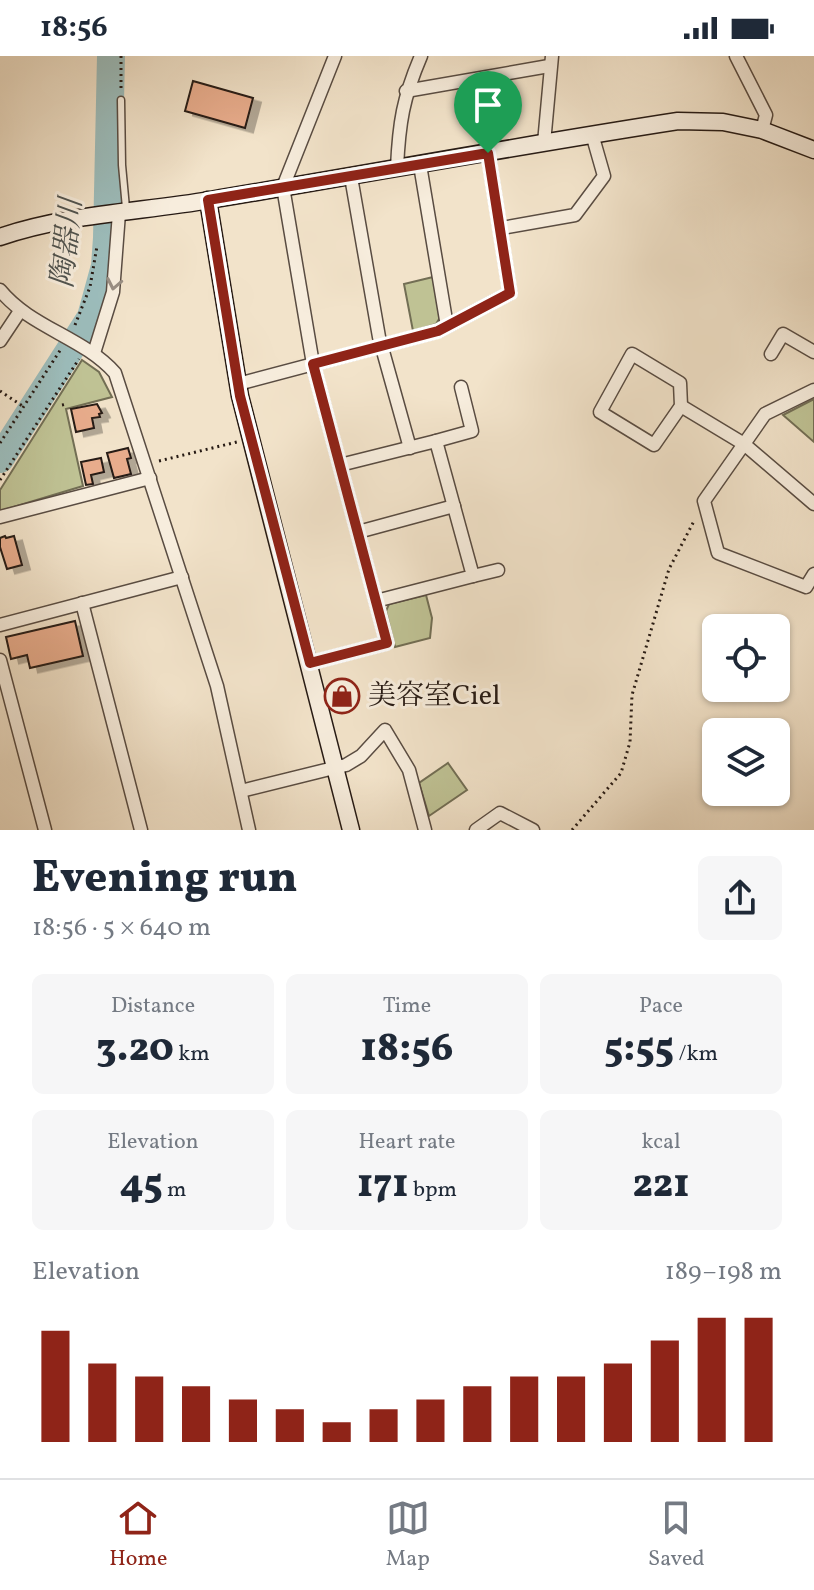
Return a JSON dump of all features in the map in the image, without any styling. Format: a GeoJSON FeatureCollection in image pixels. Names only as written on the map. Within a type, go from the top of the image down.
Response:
{"type":"FeatureCollection","features":[{"type":"Feature","properties":{"kind":"street"},"geometry":{"type":"LineString","coordinates":[[310,663],[387,643],[313,364],[283,187],[335,56]]}},
{"type":"Feature","properties":{"kind":"street"},"geometry":{"type":"LineString","coordinates":[[397,168],[400,119],[406,91],[421,56]]}},
{"type":"Feature","properties":{"kind":"street"},"geometry":{"type":"LineString","coordinates":[[736,56],[766,115],[762,130]]}},
{"type":"Feature","properties":{"kind":"street"},"geometry":{"type":"LineString","coordinates":[[406,91],[550,61],[544,143]]}},
{"type":"Feature","properties":{"kind":"street"},"geometry":{"type":"LineString","coordinates":[[0,237],[24,229],[95,216],[351,177],[678,121],[723,122],[762,130],[814,150]]}},
{"type":"Feature","properties":{"kind":"street"},"geometry":{"type":"LineString","coordinates":[[502,228],[575,215],[604,176],[592,134]]}},
{"type":"Feature","properties":{"kind":"street"},"geometry":{"type":"LineString","coordinates":[[238,384],[447,326],[510,293],[488,153]]}},
{"type":"Feature","properties":{"kind":"street"},"geometry":{"type":"LineString","coordinates":[[420,165],[447,326]]}},
{"type":"Feature","properties":{"kind":"street"},"geometry":{"type":"LineString","coordinates":[[351,177],[381,345],[410,448]]}},
{"type":"Feature","properties":{"kind":"street"},"geometry":{"type":"LineString","coordinates":[[208,200],[238,384],[351,830]]}},
{"type":"Feature","properties":{"kind":"street"},"geometry":{"type":"LineString","coordinates":[[86,352],[113,292],[120,213]]}},
{"type":"Feature","properties":{"kind":"street"},"geometry":{"type":"LineString","coordinates":[[0,290],[20,311],[65,345],[86,352],[115,373],[217,686],[249,830]]}},
{"type":"Feature","properties":{"kind":"street"},"geometry":{"type":"LineString","coordinates":[[0,341],[20,311]]}},
{"type":"Feature","properties":{"kind":"street"},"geometry":{"type":"LineString","coordinates":[[771,354],[783,334],[814,352]]}},
{"type":"Feature","properties":{"kind":"street"},"geometry":{"type":"LineString","coordinates":[[632,354],[680,383],[681,406],[654,445],[600,412],[632,354]]}},
{"type":"Feature","properties":{"kind":"street"},"geometry":{"type":"LineString","coordinates":[[340,465],[472,431],[461,387]]}},
{"type":"Feature","properties":{"kind":"street"},"geometry":{"type":"LineString","coordinates":[[814,390],[765,414],[704,501],[718,553],[806,587],[814,574]]}},
{"type":"Feature","properties":{"kind":"street"},"geometry":{"type":"LineString","coordinates":[[681,406],[744,444],[814,504]]}},
{"type":"Feature","properties":{"kind":"street"},"geometry":{"type":"LineString","coordinates":[[436,441],[473,576]]}},
{"type":"Feature","properties":{"kind":"street"},"geometry":{"type":"LineString","coordinates":[[0,517],[150,478]]}},
{"type":"Feature","properties":{"kind":"street"},"geometry":{"type":"LineString","coordinates":[[358,532],[454,506]]}},
{"type":"Feature","properties":{"kind":"street"},"geometry":{"type":"LineString","coordinates":[[376,601],[498,570]]}},
{"type":"Feature","properties":{"kind":"street"},"geometry":{"type":"LineString","coordinates":[[0,625],[182,577]]}},
{"type":"Feature","properties":{"kind":"street"},"geometry":{"type":"LineString","coordinates":[[82,603],[141,830]]}},
{"type":"Feature","properties":{"kind":"street"},"geometry":{"type":"LineString","coordinates":[[0,660],[45,830]]}},
{"type":"Feature","properties":{"kind":"street"},"geometry":{"type":"LineString","coordinates":[[241,791],[346,765],[361,756],[385,730],[409,770],[425,830]]}},
{"type":"Feature","properties":{"kind":"street"},"geometry":{"type":"LineString","coordinates":[[476,830],[500,813],[533,830]]}},
{"type":"Feature","properties":{"kind":"lane"},"geometry":{"type":"LineString","coordinates":[[120,213],[121,100]]}},
{"type":"Feature","properties":{"kind":"path"},"geometry":{"type":"LineString","coordinates":[[121,56],[121,100]]}},
{"type":"Feature","properties":{"kind":"path"},"geometry":{"type":"LineString","coordinates":[[80,318],[90,287],[97,246]]}},
{"type":"Feature","properties":{"kind":"path"},"geometry":{"type":"LineString","coordinates":[[0,443],[65,345]]}},
{"type":"Feature","properties":{"kind":"path"},"geometry":{"type":"LineString","coordinates":[[0,480],[86,352]]}},
{"type":"Feature","properties":{"kind":"path"},"geometry":{"type":"LineString","coordinates":[[69,373],[74,377]]}},
{"type":"Feature","properties":{"kind":"path"},"geometry":{"type":"LineString","coordinates":[[0,391],[24,407]]}},
{"type":"Feature","properties":{"kind":"path"},"geometry":{"type":"LineString","coordinates":[[146,465],[240,441]]}},
{"type":"Feature","properties":{"kind":"path"},"geometry":{"type":"LineString","coordinates":[[572,830],[621,773],[630,742],[632,695],[669,569],[704,501]]}},
{"type":"Feature","properties":{"kind":"green space"},"geometry":{"type":"Polygon","coordinates":[[[433,277],[441,316],[436,324],[413,331],[404,284],[433,277]]]}},
{"type":"Feature","properties":{"kind":"green space"},"geometry":{"type":"Polygon","coordinates":[[[82,360],[99,372],[112,397],[66,409],[83,486],[0,511],[0,490],[82,360]]]}},
{"type":"Feature","properties":{"kind":"green space"},"geometry":{"type":"Polygon","coordinates":[[[814,399],[814,442],[783,415],[814,399]]]}},
{"type":"Feature","properties":{"kind":"green space"},"geometry":{"type":"Polygon","coordinates":[[[426,595],[432,618],[430,638],[395,647],[386,611],[389,604],[426,595]]]}},
{"type":"Feature","properties":{"kind":"green space"},"geometry":{"type":"Polygon","coordinates":[[[448,763],[467,790],[429,816],[419,783],[448,763]]]}},
{"type":"Feature","properties":{"kind":"building"},"geometry":{"type":"Polygon","coordinates":[[[193,81],[253,98],[245,128],[185,111],[193,81]]]}},
{"type":"Feature","properties":{"kind":"building"},"geometry":{"type":"Polygon","coordinates":[[[97,404],[102,413],[100,417],[92,418],[94,428],[76,432],[71,409],[97,404]]]}},
{"type":"Feature","properties":{"kind":"building"},"geometry":{"type":"Polygon","coordinates":[[[128,448],[131,474],[114,478],[107,453],[128,448]]]}},
{"type":"Feature","properties":{"kind":"building"},"geometry":{"type":"Polygon","coordinates":[[[101,458],[104,472],[91,475],[93,484],[86,485],[81,462],[101,458]]]}},
{"type":"Feature","properties":{"kind":"building"},"geometry":{"type":"Polygon","coordinates":[[[14,536],[22,565],[7,569],[0,547],[0,538],[14,536]]]}},
{"type":"Feature","properties":{"kind":"building"},"geometry":{"type":"Polygon","coordinates":[[[75,621],[83,656],[30,668],[27,655],[11,659],[6,637],[75,621]]]}},
{"type":"Feature","properties":{"kind":"waterway","name":"陶器川"},"geometry":{"type":"LineString","coordinates":[[0,459],[91,317],[105,266],[111,56]]}},
{"type":"Feature","properties":{"kind":"place","name":"美容室Ciel"},"geometry":{"type":"Point","coordinates":[342,696]}},
{"type":"Feature","properties":{"kind":"route"},"geometry":{"type":"LineString","coordinates":[[488,153],[510,293],[438,331],[313,364],[387,643],[310,663],[240,396],[208,200],[488,153]]}}]}
